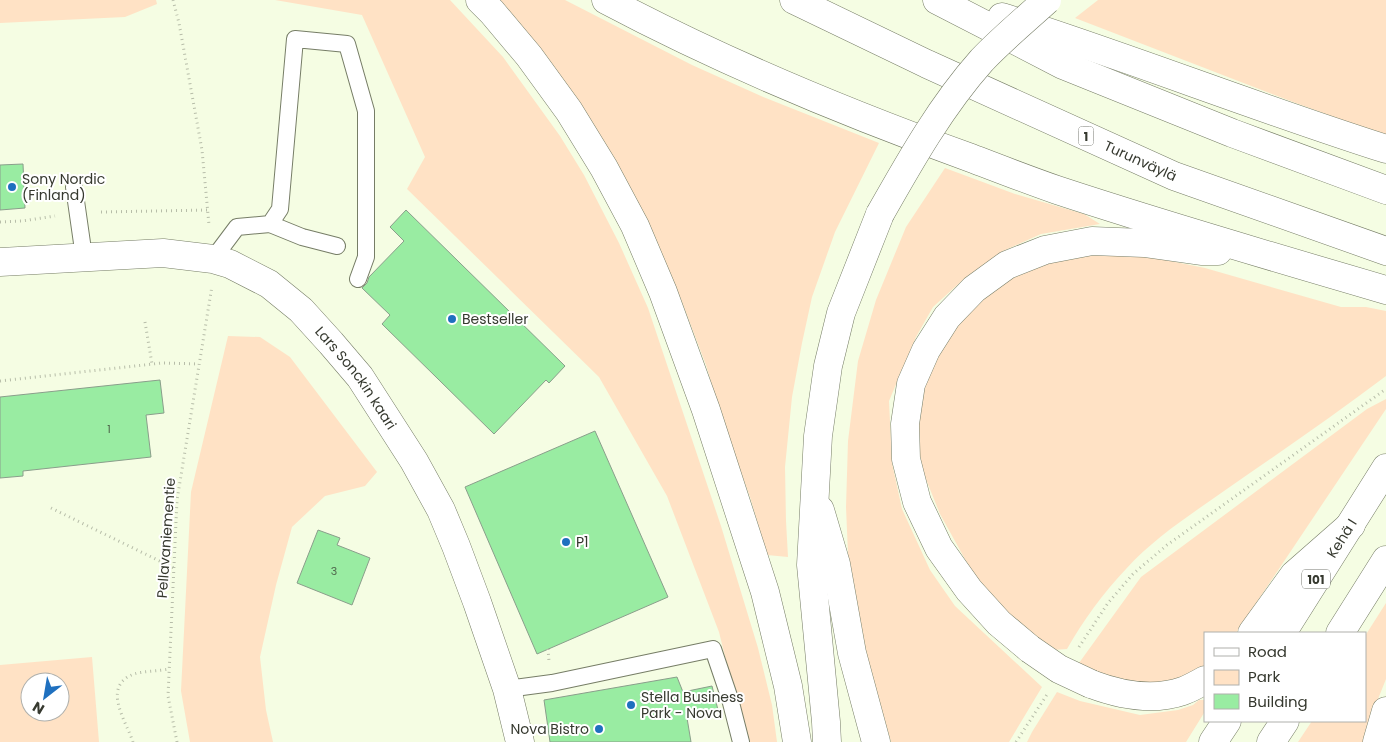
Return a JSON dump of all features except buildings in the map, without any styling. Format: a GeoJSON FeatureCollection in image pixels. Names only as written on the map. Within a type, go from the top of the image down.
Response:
{"type":"FeatureCollection","features":[{"type":"Feature","properties":{"kind":"main road"},"geometry":{"type":"LineString","coordinates":[[480,0],[529,56],[570,111],[604,168],[638,234],[663,292],[706,410],[760,575],[788,686],[798,742]]}},
{"type":"Feature","properties":{"kind":"main road"},"geometry":{"type":"LineString","coordinates":[[606,0],[662,30],[786,86],[891,130],[1056,190],[1386,290]]}},
{"type":"Feature","properties":{"kind":"main road","name":"Turunväylä"},"geometry":{"type":"LineString","coordinates":[[794,0],[927,64],[1174,176],[1386,251]]}},
{"type":"Feature","properties":{"kind":"main road"},"geometry":{"type":"LineString","coordinates":[[937,0],[1063,65],[1232,133],[1386,190]]}},
{"type":"Feature","properties":{"kind":"main road"},"geometry":{"type":"LineString","coordinates":[[950,0],[1077,41],[1326,130],[1386,149]]}},
{"type":"Feature","properties":{"kind":"main road"},"geometry":{"type":"LineString","coordinates":[[827,742],[811,565],[818,436],[828,366],[841,313],[880,214],[910,160],[944,109],[982,60],[1047,0]]}},
{"type":"Feature","properties":{"kind":"main road"},"geometry":{"type":"LineString","coordinates":[[1204,680],[1183,691],[1162,696],[1135,695],[1110,691],[1060,669],[1030,649],[999,623],[969,590],[939,548],[916,502],[906,459],[905,424],[911,384],[926,350],[947,317],[974,289],[1007,265],[1045,250],[1092,241],[1144,244],[1201,251],[1250,250]]}},
{"type":"Feature","properties":{"kind":"main road","name":"Lars Sonckin kaari"},"geometry":{"type":"LineString","coordinates":[[0,262],[163,253],[213,268],[230,264],[269,284],[301,310],[360,377],[414,461],[441,510],[478,602],[507,689],[520,742]]}},
{"type":"Feature","properties":{"kind":"main road","name":"Kehä I"},"geometry":{"type":"LineString","coordinates":[[1283,632],[1386,468]]}},
{"type":"Feature","properties":{"kind":"main road"},"geometry":{"type":"LineString","coordinates":[[814,489],[836,564],[852,653],[876,742]]}},
{"type":"Feature","properties":{"kind":"main road"},"geometry":{"type":"LineString","coordinates":[[1253,632],[1294,575],[1351,525]]}},
{"type":"Feature","properties":{"kind":"main road"},"geometry":{"type":"LineString","coordinates":[[1341,632],[1386,560]]}},
{"type":"Feature","properties":{"kind":"main road"},"geometry":{"type":"LineString","coordinates":[[1377,742],[1386,711]]}},
{"type":"Feature","properties":{"kind":"main road"},"geometry":{"type":"LineString","coordinates":[[1213,742],[1226,722]]}},
{"type":"Feature","properties":{"kind":"main road"},"geometry":{"type":"LineString","coordinates":[[1271,742],[1283,722]]}},
{"type":"Feature","properties":{"kind":"lane"},"geometry":{"type":"LineString","coordinates":[[270,224],[280,209],[296,39],[347,44],[366,111],[366,257],[358,279]]}},
{"type":"Feature","properties":{"kind":"lane"},"geometry":{"type":"LineString","coordinates":[[74,187],[84,257]]}},
{"type":"Feature","properties":{"kind":"lane"},"geometry":{"type":"LineString","coordinates":[[213,268],[237,226],[270,224],[337,246]]}},
{"type":"Feature","properties":{"kind":"lane"},"geometry":{"type":"LineString","coordinates":[[507,689],[552,683],[713,649],[730,699],[741,742]]}},
{"type":"Feature","properties":{"kind":"path"},"geometry":{"type":"LineString","coordinates":[[0,222],[22,221],[77,212],[208,210],[202,150],[179,22],[173,0]]}},
{"type":"Feature","properties":{"kind":"path","name":"Pellavaniementie"},"geometry":{"type":"LineString","coordinates":[[177,742],[168,696],[177,500],[200,364],[213,268]]}},
{"type":"Feature","properties":{"kind":"path"},"geometry":{"type":"LineString","coordinates":[[145,322],[152,364]]}},
{"type":"Feature","properties":{"kind":"path"},"geometry":{"type":"LineString","coordinates":[[0,381],[162,363],[200,364]]}},
{"type":"Feature","properties":{"kind":"path"},"geometry":{"type":"LineString","coordinates":[[1075,653],[1108,603],[1133,574],[1167,544],[1386,389]]}},
{"type":"Feature","properties":{"kind":"path"},"geometry":{"type":"LineString","coordinates":[[51,508],[174,568]]}},
{"type":"Feature","properties":{"kind":"path"},"geometry":{"type":"LineString","coordinates":[[133,742],[118,703],[117,692],[121,682],[134,674],[170,669]]}},
{"type":"Feature","properties":{"kind":"path"},"geometry":{"type":"LineString","coordinates":[[1016,742],[1048,693]]}},
{"type":"Feature","properties":{"kind":"green space"},"geometry":{"type":"Polygon","coordinates":[[[0,0],[156,0],[157,4],[125,17],[0,23],[0,0]]]}},
{"type":"Feature","properties":{"kind":"green space"},"geometry":{"type":"Polygon","coordinates":[[[275,0],[450,0],[503,57],[560,136],[584,175],[619,243],[648,308],[721,526],[758,648],[772,705],[777,742],[746,742],[719,632],[667,496],[599,377],[407,189],[425,157],[362,15],[275,0]]]}},
{"type":"Feature","properties":{"kind":"green space"},"geometry":{"type":"Polygon","coordinates":[[[500,0],[565,0],[692,65],[761,96],[879,143],[835,232],[812,297],[792,397],[785,467],[788,557],[767,555],[750,497],[727,436],[706,365],[680,297],[636,198],[593,123],[544,53],[500,0]]]}},
{"type":"Feature","properties":{"kind":"green space"},"geometry":{"type":"Polygon","coordinates":[[[1098,0],[1386,0],[1386,136],[1075,18],[1098,0]]]}},
{"type":"Feature","properties":{"kind":"green space"},"geometry":{"type":"Polygon","coordinates":[[[945,168],[1015,194],[1084,214],[1100,224],[1041,234],[1003,251],[965,278],[933,307],[916,337],[889,401],[892,463],[902,509],[930,570],[955,606],[1042,687],[1009,742],[891,742],[868,663],[849,577],[846,507],[848,441],[858,361],[876,300],[906,227],[945,168]]]}},
{"type":"Feature","properties":{"kind":"green space"},"geometry":{"type":"Polygon","coordinates":[[[1090,253],[1131,253],[1205,268],[1341,307],[1366,307],[1386,311],[1386,376],[1160,537],[1137,558],[1101,597],[1067,649],[1053,650],[1012,617],[986,592],[966,561],[940,514],[921,467],[918,429],[922,390],[935,360],[953,329],[977,301],[1005,278],[1044,263],[1090,253]]]}},
{"type":"Feature","properties":{"kind":"green space"},"geometry":{"type":"Polygon","coordinates":[[[228,336],[260,337],[290,357],[377,472],[365,486],[325,496],[292,527],[276,585],[260,657],[266,710],[273,742],[190,742],[181,691],[191,492],[228,336]]]}},
{"type":"Feature","properties":{"kind":"green space"},"geometry":{"type":"Polygon","coordinates":[[[1386,399],[1386,409],[1237,632],[1204,632],[1204,667],[1173,680],[1150,683],[1110,677],[1079,663],[1141,577],[1367,409],[1386,399]]]}},
{"type":"Feature","properties":{"kind":"green space"},"geometry":{"type":"Polygon","coordinates":[[[1386,603],[1386,679],[1368,724],[1364,742],[1298,742],[1311,722],[1366,722],[1366,634],[1386,603]]]}},
{"type":"Feature","properties":{"kind":"green space"},"geometry":{"type":"Polygon","coordinates":[[[92,657],[99,742],[0,742],[0,665],[92,657]]]}},
{"type":"Feature","properties":{"kind":"green space"},"geometry":{"type":"Polygon","coordinates":[[[1057,692],[1080,701],[1140,715],[1178,710],[1193,705],[1199,700],[1204,700],[1204,713],[1186,742],[1027,742],[1057,692]]]}},
{"type":"Feature","properties":{"kind":"place","name":"Sony Nordic (Finland)"},"geometry":{"type":"Point","coordinates":[12,187]}},
{"type":"Feature","properties":{"kind":"place","name":"Bestseller"},"geometry":{"type":"Point","coordinates":[452,319]}},
{"type":"Feature","properties":{"kind":"place","name":"P1"},"geometry":{"type":"Point","coordinates":[566,542]}},
{"type":"Feature","properties":{"kind":"place","name":"Stella Business Park - Nova"},"geometry":{"type":"Point","coordinates":[631,705]}},
{"type":"Feature","properties":{"kind":"place","name":"Nova Bistro"},"geometry":{"type":"Point","coordinates":[599,729]}}]}
